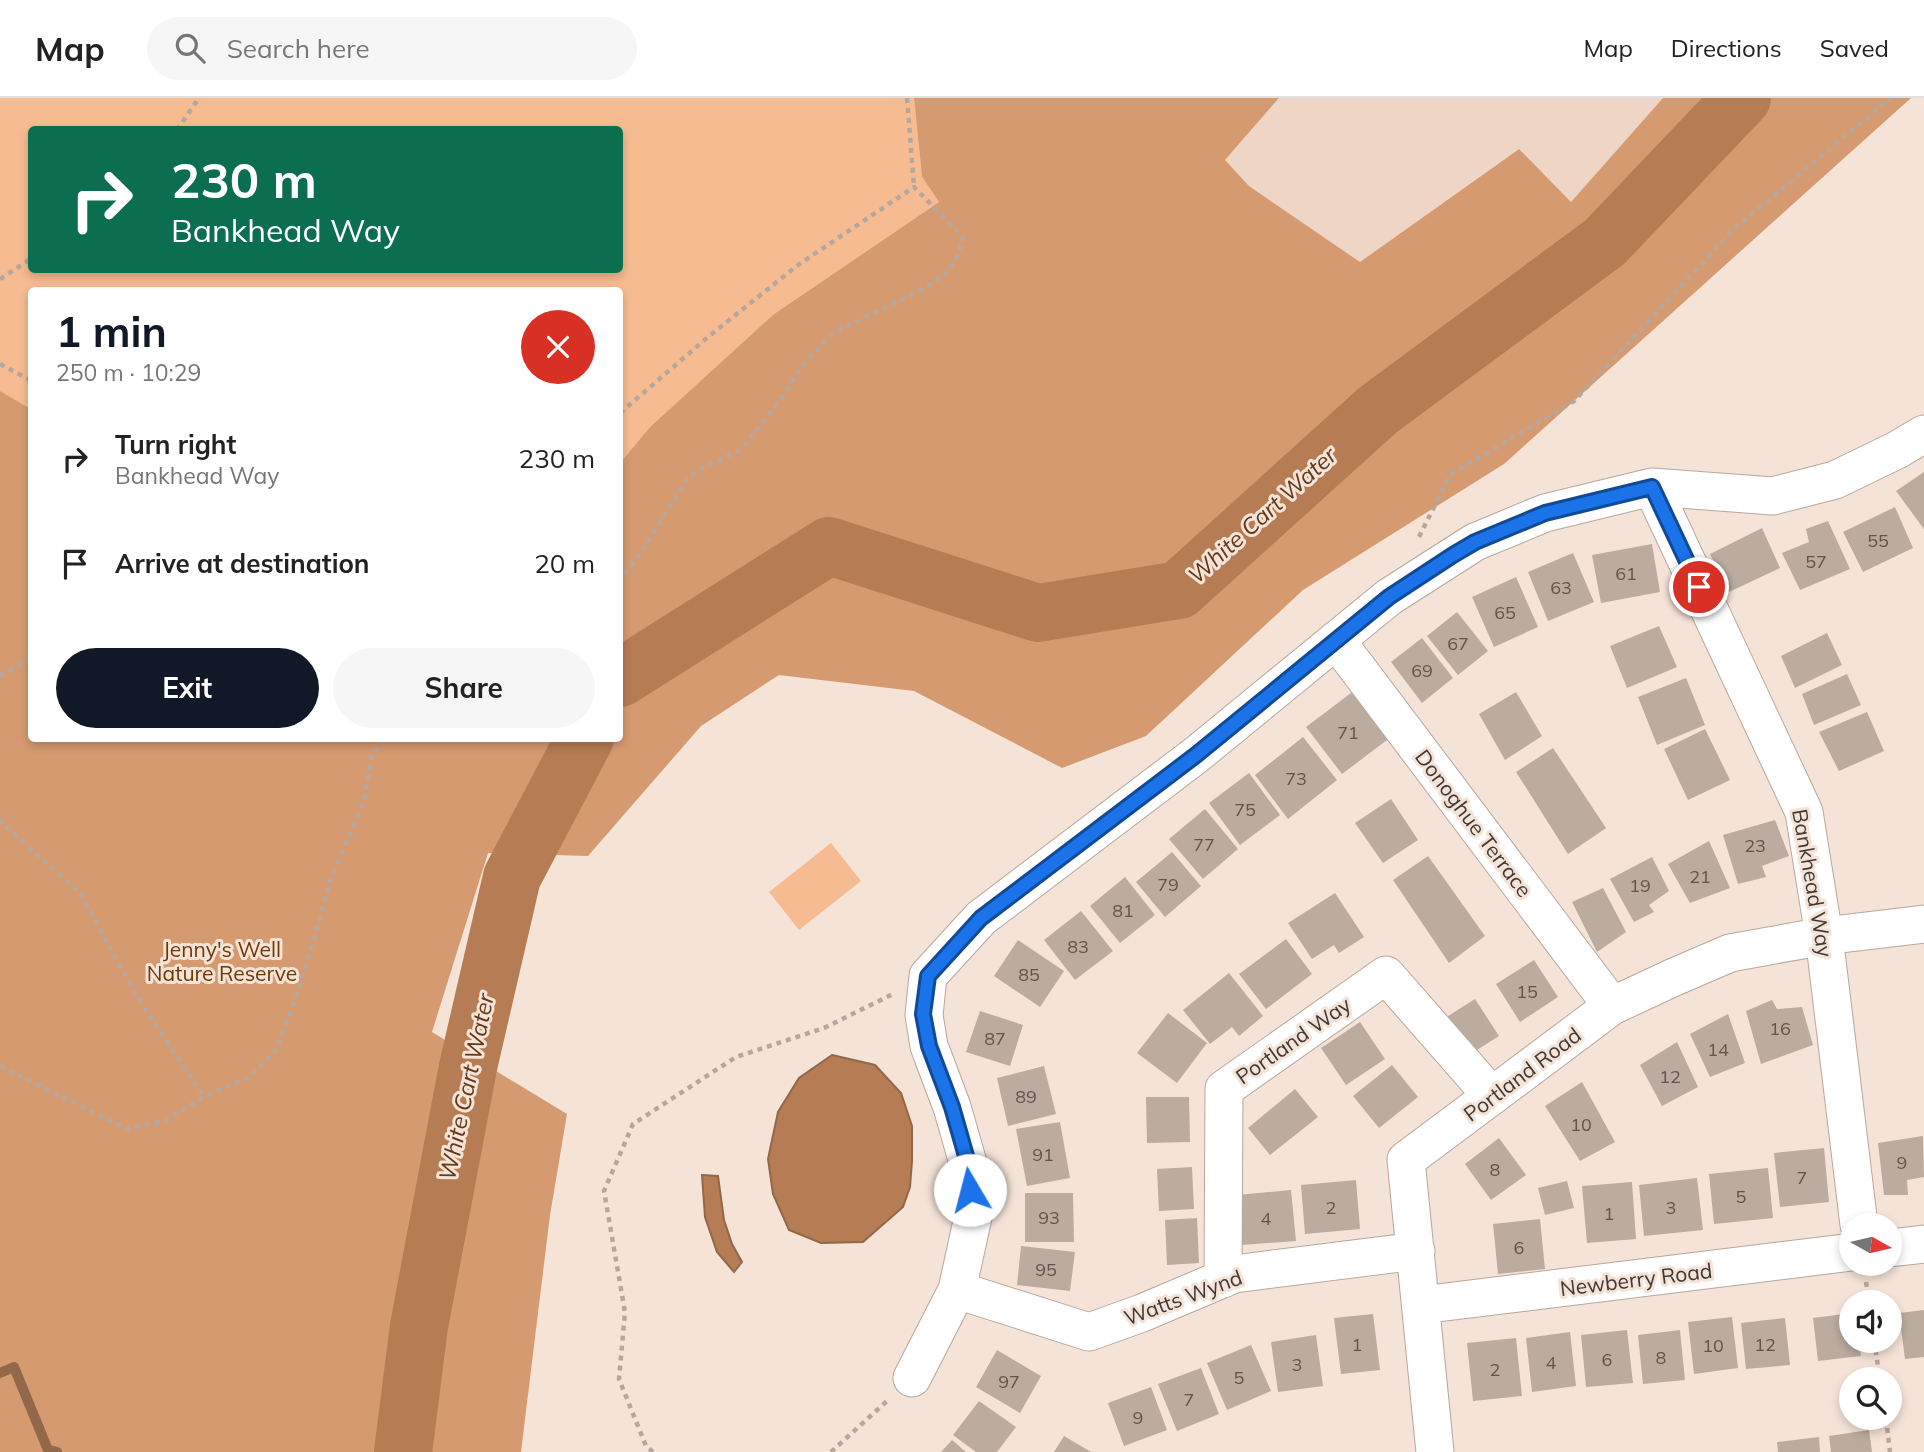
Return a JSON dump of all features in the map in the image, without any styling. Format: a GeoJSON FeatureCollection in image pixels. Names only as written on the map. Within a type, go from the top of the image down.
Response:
{"type":"FeatureCollection","features":[{"type":"Feature","properties":{"kind":"street"},"geometry":{"type":"LineString","coordinates":[[912,1378],[957,1290],[973,1217],[968,1163],[952,1107],[929,1046],[923,1014],[928,976],[981,918],[1196,755],[1389,597],[1475,542],[1545,513],[1652,487],[1773,496],[1835,480],[1924,434]]}},
{"type":"Feature","properties":{"kind":"street","name":"Bankhead Way"},"geometry":{"type":"LineString","coordinates":[[1652,487],[1804,812],[1824,936],[1858,1213]]}},
{"type":"Feature","properties":{"kind":"street","name":"Donoghue Terrace"},"geometry":{"type":"LineString","coordinates":[[1336,640],[1612,1006]]}},
{"type":"Feature","properties":{"kind":"street","name":"Portland Road"},"geometry":{"type":"LineString","coordinates":[[1435,1452],[1406,1160],[1612,1006],[1672,978],[1730,953],[1824,936],[1924,924]]}},
{"type":"Feature","properties":{"kind":"street","name":"Portland Way"},"geometry":{"type":"LineString","coordinates":[[1223,1279],[1224,1089],[1386,975],[1492,1096]]}},
{"type":"Feature","properties":{"kind":"street"},"geometry":{"type":"LineString","coordinates":[[1902,1247],[1924,1244]]}},
{"type":"Feature","properties":{"kind":"street","name":"Watts Wynd"},"geometry":{"type":"LineString","coordinates":[[957,1290],[1089,1332],[1234,1274],[1416,1251]]}},
{"type":"Feature","properties":{"kind":"street","name":"Newberry Road"},"geometry":{"type":"LineString","coordinates":[[1421,1305],[1839,1254]]}},
{"type":"Feature","properties":{"kind":"path"},"geometry":{"type":"LineString","coordinates":[[180,126],[199,98]]}},
{"type":"Feature","properties":{"kind":"path"},"geometry":{"type":"LineString","coordinates":[[623,576],[687,479],[698,470],[742,449],[802,366],[833,333],[925,288],[948,272],[958,255],[963,237],[914,187],[907,98]]}},
{"type":"Feature","properties":{"kind":"path"},"geometry":{"type":"LineString","coordinates":[[1413,548],[1450,475],[1574,401],[1736,227],[1891,98]]}},
{"type":"Feature","properties":{"kind":"path"},"geometry":{"type":"LineString","coordinates":[[623,410],[708,337],[799,265],[914,187]]}},
{"type":"Feature","properties":{"kind":"path"},"geometry":{"type":"LineString","coordinates":[[0,279],[28,261]]}},
{"type":"Feature","properties":{"kind":"path"},"geometry":{"type":"LineString","coordinates":[[0,363],[28,380]]}},
{"type":"Feature","properties":{"kind":"path"},"geometry":{"type":"LineString","coordinates":[[0,676],[28,660]]}},
{"type":"Feature","properties":{"kind":"path"},"geometry":{"type":"LineString","coordinates":[[0,1066],[127,1129],[164,1121],[204,1097],[249,1077],[275,1052],[305,966],[329,883],[363,801],[371,758],[381,742]]}},
{"type":"Feature","properties":{"kind":"path"},"geometry":{"type":"LineString","coordinates":[[0,819],[80,894],[145,1009],[204,1097]]}},
{"type":"Feature","properties":{"kind":"path"},"geometry":{"type":"LineString","coordinates":[[653,1452],[646,1447],[619,1379],[625,1312],[604,1191],[634,1124],[736,1056],[824,1028],[928,976]]}},
{"type":"Feature","properties":{"kind":"path"},"geometry":{"type":"LineString","coordinates":[[831,1452],[912,1378]]}},
{"type":"Feature","properties":{"kind":"path"},"geometry":{"type":"LineString","coordinates":[[1887,1430],[1891,1452]]}},
{"type":"Feature","properties":{"kind":"shaded area"},"geometry":{"type":"Polygon","coordinates":[[[0,98],[914,98],[922,177],[939,202],[774,314],[650,427],[623,459],[623,287],[28,287],[28,407],[0,391],[0,98]]]}},
{"type":"Feature","properties":{"kind":"shaded area"},"geometry":{"type":"Polygon","coordinates":[[[1279,98],[1663,98],[1571,202],[1518,149],[1360,262],[1249,186],[1225,160],[1279,98]]]}},
{"type":"Feature","properties":{"kind":"shaded area"},"geometry":{"type":"Polygon","coordinates":[[[831,843],[861,881],[799,930],[769,892],[831,843]]]}},
{"type":"Feature","properties":{"kind":"shaded area"},"geometry":{"type":"Polygon","coordinates":[[[832,1055],[875,1065],[901,1093],[912,1126],[910,1187],[903,1207],[863,1242],[821,1243],[789,1230],[773,1194],[768,1159],[778,1112],[799,1078],[832,1055]]]}},
{"type":"Feature","properties":{"kind":"shaded area"},"geometry":{"type":"Polygon","coordinates":[[[702,1175],[718,1176],[724,1220],[732,1244],[742,1262],[734,1272],[717,1252],[705,1217],[702,1175]]]}},
{"type":"Feature","properties":{"kind":"green space","name":"Jenny's Well Nature Reserve"},"geometry":{"type":"Polygon","coordinates":[[[914,98],[1279,98],[1225,160],[1249,186],[1360,262],[1519,149],[1571,202],[1663,98],[1911,98],[1504,464],[1303,590],[1146,736],[1062,768],[914,691],[779,675],[701,726],[588,856],[488,853],[432,1032],[567,1114],[550,1215],[521,1452],[0,1452],[0,391],[28,407],[28,742],[623,742],[623,459],[650,427],[774,314],[939,202],[922,177],[914,98]]]}},
{"type":"Feature","properties":{"kind":"building"},"geometry":{"type":"Polygon","coordinates":[[[1924,472],[1924,529],[1896,491],[1924,472]]]}},
{"type":"Feature","properties":{"kind":"building"},"geometry":{"type":"Polygon","coordinates":[[[1895,507],[1913,548],[1863,572],[1843,532],[1895,507]]]}},
{"type":"Feature","properties":{"kind":"building"},"geometry":{"type":"Polygon","coordinates":[[[1828,521],[1850,569],[1800,590],[1782,553],[1809,542],[1806,529],[1828,521]]]}},
{"type":"Feature","properties":{"kind":"building"},"geometry":{"type":"Polygon","coordinates":[[[1762,528],[1780,568],[1729,592],[1710,554],[1762,528]]]}},
{"type":"Feature","properties":{"kind":"building"},"geometry":{"type":"Polygon","coordinates":[[[1652,544],[1660,592],[1601,603],[1592,555],[1652,544]]]}},
{"type":"Feature","properties":{"kind":"building"},"geometry":{"type":"Polygon","coordinates":[[[1573,553],[1594,602],[1548,621],[1528,572],[1573,553]]]}},
{"type":"Feature","properties":{"kind":"building"},"geometry":{"type":"Polygon","coordinates":[[[1516,577],[1538,627],[1494,647],[1472,597],[1516,577]]]}},
{"type":"Feature","properties":{"kind":"building"},"geometry":{"type":"Polygon","coordinates":[[[1457,612],[1488,651],[1458,675],[1427,636],[1457,612]]]}},
{"type":"Feature","properties":{"kind":"building"},"geometry":{"type":"Polygon","coordinates":[[[1659,626],[1677,667],[1627,688],[1610,646],[1659,626]]]}},
{"type":"Feature","properties":{"kind":"building"},"geometry":{"type":"Polygon","coordinates":[[[1827,633],[1842,665],[1795,688],[1781,656],[1827,633]]]}},
{"type":"Feature","properties":{"kind":"building"},"geometry":{"type":"Polygon","coordinates":[[[1422,638],[1453,678],[1422,703],[1391,662],[1422,638]]]}},
{"type":"Feature","properties":{"kind":"building"},"geometry":{"type":"Polygon","coordinates":[[[1847,674],[1861,705],[1814,725],[1802,694],[1847,674]]]}},
{"type":"Feature","properties":{"kind":"building"},"geometry":{"type":"Polygon","coordinates":[[[1686,678],[1705,725],[1657,745],[1638,697],[1686,678]]]}},
{"type":"Feature","properties":{"kind":"building"},"geometry":{"type":"Polygon","coordinates":[[[1355,690],[1391,737],[1342,774],[1306,727],[1355,690]]]}},
{"type":"Feature","properties":{"kind":"building"},"geometry":{"type":"Polygon","coordinates":[[[1516,692],[1542,736],[1505,760],[1479,714],[1516,692]]]}},
{"type":"Feature","properties":{"kind":"building"},"geometry":{"type":"Polygon","coordinates":[[[1867,712],[1884,751],[1839,771],[1819,732],[1867,712]]]}},
{"type":"Feature","properties":{"kind":"building"},"geometry":{"type":"Polygon","coordinates":[[[1705,729],[1730,780],[1688,800],[1664,749],[1705,729]]]}},
{"type":"Feature","properties":{"kind":"building"},"geometry":{"type":"Polygon","coordinates":[[[1303,737],[1337,780],[1288,819],[1255,775],[1303,737]]]}},
{"type":"Feature","properties":{"kind":"building"},"geometry":{"type":"Polygon","coordinates":[[[1553,748],[1606,828],[1568,854],[1516,772],[1553,748]]]}},
{"type":"Feature","properties":{"kind":"building"},"geometry":{"type":"Polygon","coordinates":[[[1249,773],[1280,815],[1240,845],[1209,803],[1249,773]]]}},
{"type":"Feature","properties":{"kind":"building"},"geometry":{"type":"Polygon","coordinates":[[[1391,799],[1418,840],[1383,863],[1355,823],[1391,799]]]}},
{"type":"Feature","properties":{"kind":"building"},"geometry":{"type":"Polygon","coordinates":[[[1205,809],[1238,849],[1203,879],[1169,839],[1205,809]]]}},
{"type":"Feature","properties":{"kind":"building"},"geometry":{"type":"Polygon","coordinates":[[[1775,820],[1789,856],[1762,866],[1766,877],[1738,884],[1723,835],[1775,820]]]}},
{"type":"Feature","properties":{"kind":"building"},"geometry":{"type":"Polygon","coordinates":[[[1709,841],[1730,888],[1690,903],[1668,864],[1709,841]]]}},
{"type":"Feature","properties":{"kind":"building"},"geometry":{"type":"Polygon","coordinates":[[[1172,852],[1201,886],[1165,917],[1136,882],[1172,852]]]}},
{"type":"Feature","properties":{"kind":"building"},"geometry":{"type":"Polygon","coordinates":[[[1428,856],[1485,936],[1449,963],[1393,880],[1428,856]]]}},
{"type":"Feature","properties":{"kind":"building"},"geometry":{"type":"Polygon","coordinates":[[[1652,857],[1669,891],[1649,905],[1654,912],[1634,922],[1610,879],[1652,857]]]}},
{"type":"Feature","properties":{"kind":"building"},"geometry":{"type":"Polygon","coordinates":[[[1125,877],[1155,915],[1120,943],[1090,906],[1125,877]]]}},
{"type":"Feature","properties":{"kind":"building"},"geometry":{"type":"Polygon","coordinates":[[[1603,888],[1626,932],[1597,952],[1572,902],[1603,888]]]}},
{"type":"Feature","properties":{"kind":"building"},"geometry":{"type":"Polygon","coordinates":[[[1335,893],[1364,937],[1339,953],[1334,945],[1312,959],[1288,923],[1335,893]]]}},
{"type":"Feature","properties":{"kind":"building"},"geometry":{"type":"Polygon","coordinates":[[[1081,911],[1113,951],[1075,980],[1044,940],[1081,911]]]}},
{"type":"Feature","properties":{"kind":"building"},"geometry":{"type":"Polygon","coordinates":[[[1286,939],[1312,974],[1266,1009],[1239,974],[1286,939]]]}},
{"type":"Feature","properties":{"kind":"building"},"geometry":{"type":"Polygon","coordinates":[[[1018,940],[1064,971],[1040,1007],[994,976],[1018,940]]]}},
{"type":"Feature","properties":{"kind":"building"},"geometry":{"type":"Polygon","coordinates":[[[1534,960],[1558,997],[1520,1022],[1496,984],[1534,960]]]}},
{"type":"Feature","properties":{"kind":"building"},"geometry":{"type":"Polygon","coordinates":[[[1229,973],[1263,1016],[1239,1036],[1232,1027],[1210,1044],[1183,1010],[1229,973]]]}},
{"type":"Feature","properties":{"kind":"building"},"geometry":{"type":"Polygon","coordinates":[[[1475,999],[1499,1036],[1461,1060],[1437,1023],[1475,999]]]}},
{"type":"Feature","properties":{"kind":"building"},"geometry":{"type":"Polygon","coordinates":[[[1772,1000],[1777,1009],[1802,1007],[1813,1045],[1761,1064],[1746,1011],[1772,1000]]]}},
{"type":"Feature","properties":{"kind":"building"},"geometry":{"type":"Polygon","coordinates":[[[980,1011],[1023,1025],[1010,1066],[966,1052],[980,1011]]]}},
{"type":"Feature","properties":{"kind":"building"},"geometry":{"type":"Polygon","coordinates":[[[1168,1013],[1207,1043],[1177,1083],[1137,1053],[1168,1013]]]}},
{"type":"Feature","properties":{"kind":"building"},"geometry":{"type":"Polygon","coordinates":[[[1728,1014],[1745,1063],[1710,1077],[1690,1034],[1728,1014]]]}},
{"type":"Feature","properties":{"kind":"building"},"geometry":{"type":"Polygon","coordinates":[[[1360,1022],[1385,1059],[1346,1085],[1321,1048],[1360,1022]]]}},
{"type":"Feature","properties":{"kind":"building"},"geometry":{"type":"Polygon","coordinates":[[[1677,1042],[1698,1087],[1662,1106],[1640,1065],[1677,1042]]]}},
{"type":"Feature","properties":{"kind":"building"},"geometry":{"type":"Polygon","coordinates":[[[1392,1065],[1418,1097],[1379,1128],[1353,1096],[1392,1065]]]}},
{"type":"Feature","properties":{"kind":"building"},"geometry":{"type":"Polygon","coordinates":[[[1044,1066],[1056,1114],[1008,1126],[997,1078],[1044,1066]]]}},
{"type":"Feature","properties":{"kind":"building"},"geometry":{"type":"Polygon","coordinates":[[[1582,1082],[1615,1142],[1580,1161],[1545,1106],[1582,1082]]]}},
{"type":"Feature","properties":{"kind":"building"},"geometry":{"type":"Polygon","coordinates":[[[1295,1089],[1318,1117],[1270,1155],[1248,1128],[1295,1089]]]}},
{"type":"Feature","properties":{"kind":"building"},"geometry":{"type":"Polygon","coordinates":[[[1146,1097],[1189,1097],[1190,1142],[1147,1143],[1146,1097]]]}},
{"type":"Feature","properties":{"kind":"building"},"geometry":{"type":"Polygon","coordinates":[[[1060,1122],[1070,1178],[1027,1186],[1016,1129],[1060,1122]]]}},
{"type":"Feature","properties":{"kind":"building"},"geometry":{"type":"Polygon","coordinates":[[[1923,1136],[1924,1177],[1907,1180],[1908,1195],[1884,1195],[1878,1143],[1923,1136]]]}},
{"type":"Feature","properties":{"kind":"building"},"geometry":{"type":"Polygon","coordinates":[[[1499,1138],[1526,1175],[1491,1200],[1465,1164],[1499,1138]]]}},
{"type":"Feature","properties":{"kind":"building"},"geometry":{"type":"Polygon","coordinates":[[[1824,1148],[1829,1202],[1780,1207],[1774,1153],[1824,1148]]]}},
{"type":"Feature","properties":{"kind":"building"},"geometry":{"type":"Polygon","coordinates":[[[1192,1167],[1194,1209],[1159,1211],[1157,1169],[1192,1167]]]}},
{"type":"Feature","properties":{"kind":"building"},"geometry":{"type":"Polygon","coordinates":[[[1768,1168],[1773,1218],[1714,1224],[1709,1174],[1768,1168]]]}},
{"type":"Feature","properties":{"kind":"building"},"geometry":{"type":"Polygon","coordinates":[[[1697,1178],[1703,1230],[1644,1236],[1639,1185],[1697,1178]]]}},
{"type":"Feature","properties":{"kind":"building"},"geometry":{"type":"Polygon","coordinates":[[[1356,1180],[1360,1229],[1305,1234],[1301,1185],[1356,1180]]]}},
{"type":"Feature","properties":{"kind":"building"},"geometry":{"type":"Polygon","coordinates":[[[1567,1181],[1574,1208],[1545,1215],[1538,1188],[1567,1181]]]}},
{"type":"Feature","properties":{"kind":"building"},"geometry":{"type":"Polygon","coordinates":[[[1632,1182],[1636,1239],[1587,1243],[1582,1186],[1632,1182]]]}},
{"type":"Feature","properties":{"kind":"building"},"geometry":{"type":"Polygon","coordinates":[[[1291,1190],[1296,1241],[1241,1245],[1237,1195],[1291,1190]]]}},
{"type":"Feature","properties":{"kind":"building"},"geometry":{"type":"Polygon","coordinates":[[[1025,1193],[1073,1193],[1074,1242],[1025,1242],[1025,1193]]]}},
{"type":"Feature","properties":{"kind":"building"},"geometry":{"type":"Polygon","coordinates":[[[1197,1218],[1199,1263],[1167,1265],[1165,1220],[1197,1218]]]}},
{"type":"Feature","properties":{"kind":"building"},"geometry":{"type":"Polygon","coordinates":[[[1540,1219],[1545,1269],[1498,1274],[1493,1224],[1540,1219]]]}},
{"type":"Feature","properties":{"kind":"building"},"geometry":{"type":"Polygon","coordinates":[[[1021,1246],[1075,1252],[1070,1291],[1017,1285],[1021,1246]]]}},
{"type":"Feature","properties":{"kind":"building"},"geometry":{"type":"Polygon","coordinates":[[[1924,1310],[1924,1357],[1905,1359],[1902,1313],[1924,1310]]]}},
{"type":"Feature","properties":{"kind":"building"},"geometry":{"type":"Polygon","coordinates":[[[1373,1314],[1380,1370],[1341,1374],[1334,1318],[1373,1314]]]}},
{"type":"Feature","properties":{"kind":"building"},"geometry":{"type":"Polygon","coordinates":[[[1839,1315],[1839,1353],[1861,1353],[1861,1356],[1818,1361],[1813,1318],[1839,1315]]]}},
{"type":"Feature","properties":{"kind":"building"},"geometry":{"type":"Polygon","coordinates":[[[1732,1317],[1738,1368],[1694,1374],[1688,1322],[1732,1317]]]}},
{"type":"Feature","properties":{"kind":"building"},"geometry":{"type":"Polygon","coordinates":[[[1785,1318],[1790,1365],[1746,1369],[1741,1323],[1785,1318]]]}},
{"type":"Feature","properties":{"kind":"building"},"geometry":{"type":"Polygon","coordinates":[[[1627,1330],[1633,1383],[1586,1387],[1581,1335],[1627,1330]]]}},
{"type":"Feature","properties":{"kind":"building"},"geometry":{"type":"Polygon","coordinates":[[[1680,1330],[1685,1380],[1643,1384],[1638,1335],[1680,1330]]]}},
{"type":"Feature","properties":{"kind":"building"},"geometry":{"type":"Polygon","coordinates":[[[1570,1332],[1576,1386],[1532,1392],[1526,1338],[1570,1332]]]}},
{"type":"Feature","properties":{"kind":"building"},"geometry":{"type":"Polygon","coordinates":[[[1316,1335],[1323,1386],[1278,1392],[1271,1342],[1316,1335]]]}},
{"type":"Feature","properties":{"kind":"building"},"geometry":{"type":"Polygon","coordinates":[[[1516,1338],[1522,1396],[1473,1401],[1467,1343],[1516,1338]]]}},
{"type":"Feature","properties":{"kind":"building"},"geometry":{"type":"Polygon","coordinates":[[[1251,1345],[1271,1391],[1227,1410],[1207,1363],[1251,1345]]]}},
{"type":"Feature","properties":{"kind":"building"},"geometry":{"type":"Polygon","coordinates":[[[997,1350],[1041,1376],[1020,1413],[976,1387],[997,1350]]]}},
{"type":"Feature","properties":{"kind":"building"},"geometry":{"type":"Polygon","coordinates":[[[1201,1368],[1219,1414],[1177,1431],[1158,1384],[1201,1368]]]}},
{"type":"Feature","properties":{"kind":"building"},"geometry":{"type":"Polygon","coordinates":[[[1151,1387],[1167,1430],[1124,1446],[1108,1403],[1151,1387]]]}},
{"type":"Feature","properties":{"kind":"building"},"geometry":{"type":"Polygon","coordinates":[[[979,1401],[1016,1427],[997,1452],[976,1452],[953,1435],[979,1401]]]}},
{"type":"Feature","properties":{"kind":"building"},"geometry":{"type":"Polygon","coordinates":[[[1869,1430],[1872,1452],[1831,1452],[1829,1436],[1869,1430]]]}},
{"type":"Feature","properties":{"kind":"building"},"geometry":{"type":"Polygon","coordinates":[[[1064,1436],[1091,1452],[1054,1452],[1064,1436]]]}},
{"type":"Feature","properties":{"kind":"building"},"geometry":{"type":"Polygon","coordinates":[[[1819,1437],[1820,1452],[1778,1452],[1777,1442],[1819,1437]]]}},
{"type":"Feature","properties":{"kind":"building"},"geometry":{"type":"Polygon","coordinates":[[[952,1440],[966,1452],[941,1452],[952,1440]]]}},
{"type":"Feature","properties":{"kind":"waterway","name":"White Cart Water"},"geometry":{"type":"LineString","coordinates":[[623,676],[829,546],[1038,613],[1179,590],[1378,410],[1605,242],[1742,98]]}},
{"type":"Feature","properties":{"kind":"waterway","name":"White Cart Water"},"geometry":{"type":"LineString","coordinates":[[403,1452],[419,1326],[468,1067],[512,877],[583,742]]}},
{"type":"Feature","properties":{"kind":"waterway"},"geometry":{"type":"LineString","coordinates":[[0,1373],[14,1367],[48,1450],[57,1452]]}},
{"type":"Feature","properties":{"kind":"route"},"geometry":{"type":"LineString","coordinates":[[970,1190],[968,1163],[952,1107],[929,1046],[923,1014],[928,976],[981,918],[1196,755],[1389,597],[1475,542],[1545,513],[1652,487],[1699,587]]}}]}
